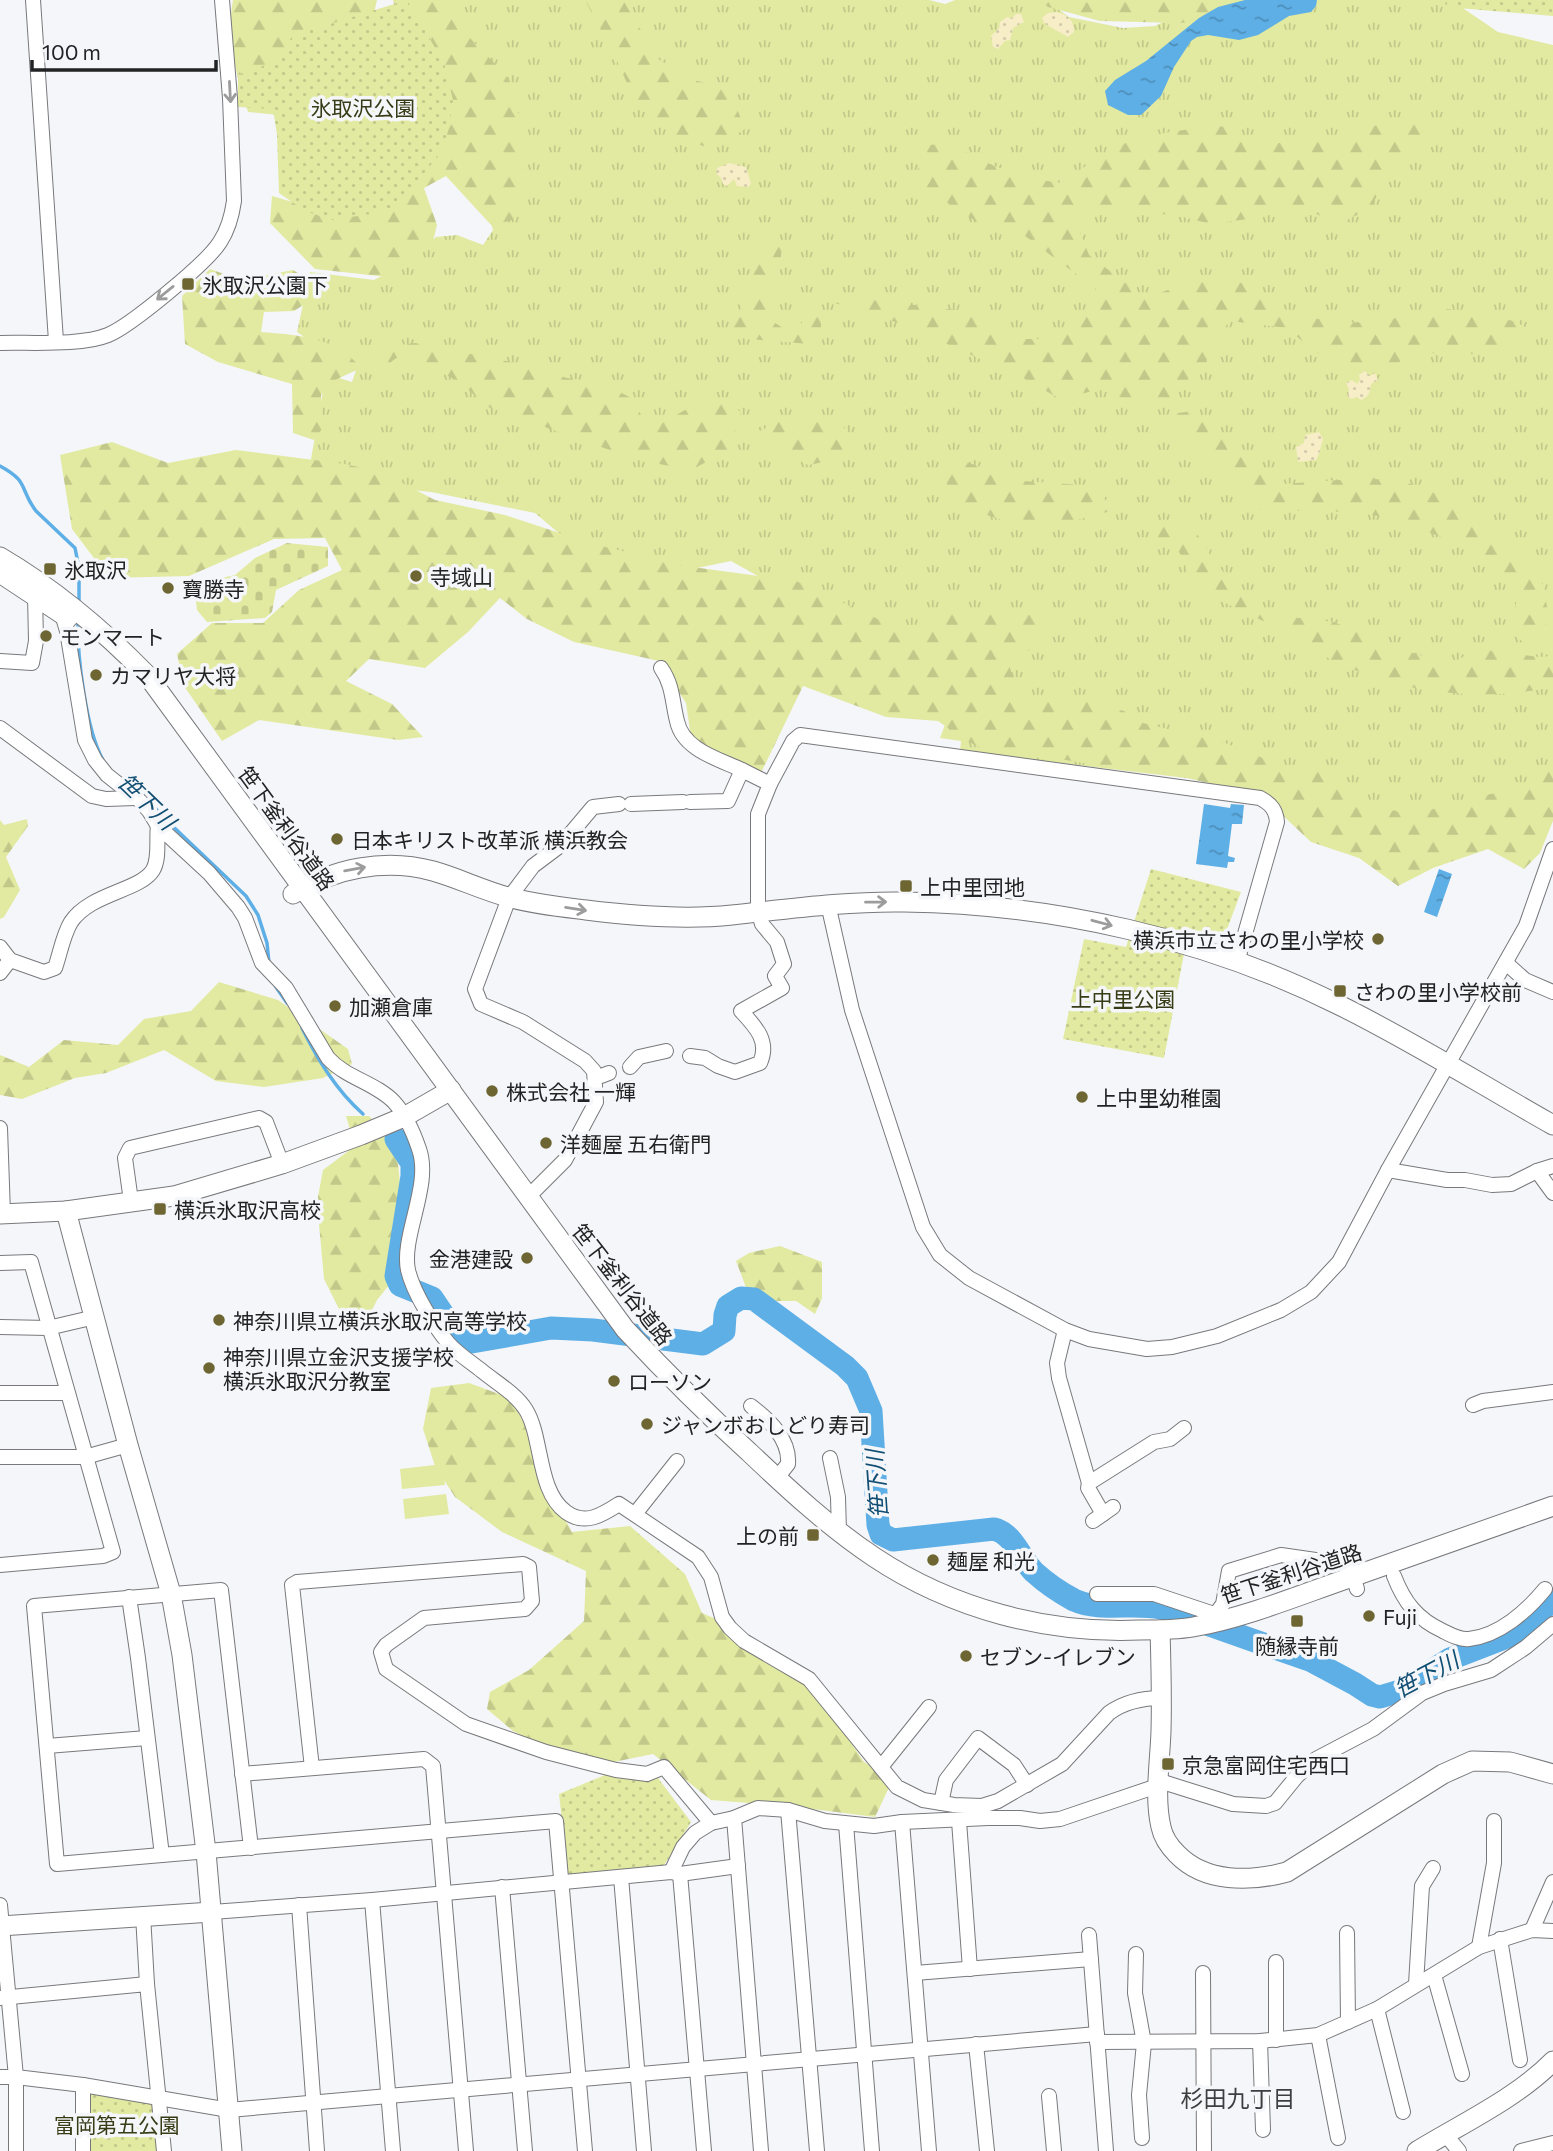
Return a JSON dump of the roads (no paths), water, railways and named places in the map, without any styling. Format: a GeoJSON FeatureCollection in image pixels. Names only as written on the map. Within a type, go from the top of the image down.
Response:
{"type":"FeatureCollection","features":[{"type":"Feature","properties":{"kind":"street"},"geometry":{"type":"LineString","coordinates":[[33,0],[57,341]]}},
{"type":"Feature","properties":{"kind":"street"},"geometry":{"type":"LineString","coordinates":[[0,343],[85,340],[107,336],[125,326],[200,265],[220,243],[231,218],[234,201],[229,75],[222,0]]}},
{"type":"Feature","properties":{"kind":"street","name":"笹下釜利谷道路"},"geometry":{"type":"LineString","coordinates":[[0,557],[43,584],[66,612]]}},
{"type":"Feature","properties":{"kind":"street","name":"笹下釜利谷道路"},"geometry":{"type":"LineString","coordinates":[[0,573],[90,628],[104,649],[157,708],[298,892],[601,1308],[683,1391],[777,1478],[839,1532],[874,1558],[955,1600],[1014,1619],[1083,1630],[1160,1636],[1190,1627],[1217,1624],[1243,1628],[1281,1618],[1355,1583],[1553,1506]]}},
{"type":"Feature","properties":{"kind":"street"},"geometry":{"type":"LineString","coordinates":[[0,661],[32,663],[36,641],[35,595]]}},
{"type":"Feature","properties":{"kind":"street"},"geometry":{"type":"LineString","coordinates":[[66,612],[85,740],[95,760],[107,775],[149,811],[158,826],[209,873],[238,908],[262,962],[281,982],[336,1067],[394,1102],[404,1116],[420,1151],[422,1165],[407,1266],[412,1280],[450,1345],[509,1392],[525,1409],[534,1425],[539,1455],[549,1486],[564,1511],[575,1517],[591,1520],[619,1504],[698,1557],[711,1577],[719,1608],[730,1628],[744,1641],[809,1679],[897,1787],[910,1795],[941,1803],[1040,1821],[1060,1819],[1166,1783],[1233,1804],[1266,1806],[1275,1803],[1297,1776],[1316,1759],[1373,1729],[1422,1693],[1492,1670],[1526,1647],[1553,1624]]}},
{"type":"Feature","properties":{"kind":"street"},"geometry":{"type":"LineString","coordinates":[[661,668],[671,685],[677,723],[685,739],[702,751],[770,784]]}},
{"type":"Feature","properties":{"kind":"street"},"geometry":{"type":"LineString","coordinates":[[0,728],[92,796],[106,799],[135,798]]}},
{"type":"Feature","properties":{"kind":"street"},"geometry":{"type":"LineString","coordinates":[[690,1056],[705,1058],[735,1072],[760,1063],[765,1054],[761,1033],[741,1011],[782,988],[775,976],[784,964],[777,942],[762,924],[758,911],[758,814],[770,784],[793,741],[800,735],[1260,798],[1269,803],[1277,813],[1277,822],[1237,962]]}},
{"type":"Feature","properties":{"kind":"street"},"geometry":{"type":"LineString","coordinates":[[525,1195],[535,1190],[565,1160],[596,1102],[594,1071],[585,1061],[523,1022],[481,1004],[475,989],[509,898],[533,866],[561,845],[593,807],[728,801],[742,770]]}},
{"type":"Feature","properties":{"kind":"street"},"geometry":{"type":"LineString","coordinates":[[0,947],[10,960],[44,972],[55,968],[72,922],[91,904],[138,882],[153,871],[158,826]]}},
{"type":"Feature","properties":{"kind":"street"},"geometry":{"type":"LineString","coordinates":[[828,904],[852,1010],[923,1227],[940,1255],[970,1278],[1065,1329],[1089,1339],[1147,1349],[1172,1347],[1217,1336],[1281,1310],[1311,1292],[1339,1262],[1526,926],[1553,849]]}},
{"type":"Feature","properties":{"kind":"street"},"geometry":{"type":"LineString","coordinates":[[298,892],[322,878],[363,867],[415,867],[509,898],[587,910],[679,917],[731,915],[828,904],[901,902],[971,904],[1092,920],[1237,962],[1340,1005],[1553,1125]]}},
{"type":"Feature","properties":{"kind":"street"},"geometry":{"type":"LineString","coordinates":[[0,973],[10,960]]}},
{"type":"Feature","properties":{"kind":"street"},"geometry":{"type":"LineString","coordinates":[[1506,963],[1525,980],[1553,992]]}},
{"type":"Feature","properties":{"kind":"street"},"geometry":{"type":"LineString","coordinates":[[630,1067],[639,1057],[666,1051]]}},
{"type":"Feature","properties":{"kind":"street"},"geometry":{"type":"LineString","coordinates":[[0,1128],[2,1214],[66,1211],[174,1195],[282,1164],[404,1116],[446,1093]]}},
{"type":"Feature","properties":{"kind":"street","name":"笹下釜利谷道路"},"geometry":{"type":"LineString","coordinates":[[446,1093],[525,1195],[601,1308],[621,1343],[668,1393],[770,1487],[873,1573],[961,1615],[1047,1637],[1094,1644],[1160,1636],[1217,1624],[1355,1583],[1394,1576],[1553,1519]]}},
{"type":"Feature","properties":{"kind":"street"},"geometry":{"type":"LineString","coordinates":[[131,1201],[125,1157],[130,1148],[259,1118],[267,1122],[282,1164]]}},
{"type":"Feature","properties":{"kind":"street"},"geometry":{"type":"LineString","coordinates":[[1388,1170],[1492,1185],[1511,1184],[1553,1166]]}},
{"type":"Feature","properties":{"kind":"street"},"geometry":{"type":"LineString","coordinates":[[1537,1171],[1553,1193]]}},
{"type":"Feature","properties":{"kind":"street"},"geometry":{"type":"LineString","coordinates":[[66,1211],[171,1594],[182,1655],[206,1852],[232,2151]]}},
{"type":"Feature","properties":{"kind":"street"},"geometry":{"type":"LineString","coordinates":[[0,1263],[31,1262],[113,1552],[103,1556],[0,1565]]}},
{"type":"Feature","properties":{"kind":"street"},"geometry":{"type":"LineString","coordinates":[[0,1327],[48,1328],[96,1317]]}},
{"type":"Feature","properties":{"kind":"street"},"geometry":{"type":"LineString","coordinates":[[1065,1329],[1057,1363],[1059,1378],[1089,1483],[1088,1488],[1103,1514]]}},
{"type":"Feature","properties":{"kind":"street"},"geometry":{"type":"LineString","coordinates":[[1473,1405],[1483,1401],[1553,1392]]}},
{"type":"Feature","properties":{"kind":"street"},"geometry":{"type":"LineString","coordinates":[[0,1393],[67,1393]]}},
{"type":"Feature","properties":{"kind":"street"},"geometry":{"type":"LineString","coordinates":[[751,1406],[769,1420],[785,1443],[788,1464],[777,1478]]}},
{"type":"Feature","properties":{"kind":"street"},"geometry":{"type":"LineString","coordinates":[[1089,1483],[1154,1442],[1170,1439],[1184,1429]]}},
{"type":"Feature","properties":{"kind":"street"},"geometry":{"type":"LineString","coordinates":[[0,1457],[85,1457],[128,1445]]}},
{"type":"Feature","properties":{"kind":"street"},"geometry":{"type":"LineString","coordinates":[[830,1458],[838,1497],[839,1532]]}},
{"type":"Feature","properties":{"kind":"street"},"geometry":{"type":"LineString","coordinates":[[635,1514],[677,1461]]}},
{"type":"Feature","properties":{"kind":"street"},"geometry":{"type":"LineString","coordinates":[[1097,1594],[1154,1594],[1217,1624],[1228,1571],[1272,1557],[1281,1555],[1350,1565],[1355,1583]]}},
{"type":"Feature","properties":{"kind":"street"},"geometry":{"type":"LineString","coordinates":[[312,1768],[292,1585],[297,1582],[523,1564],[529,1567],[532,1601],[530,1605],[524,1609],[424,1618],[386,1644],[382,1652],[386,1670],[467,1724],[546,1752],[617,1770],[648,1773],[664,1767],[711,1823]]}},
{"type":"Feature","properties":{"kind":"street"},"geometry":{"type":"LineString","coordinates":[[1394,1576],[1413,1612],[1428,1624],[1458,1638],[1470,1639],[1515,1619],[1545,1589]]}},
{"type":"Feature","properties":{"kind":"street"},"geometry":{"type":"LineString","coordinates":[[251,1848],[221,1590],[34,1606],[57,1864],[206,1852],[556,1821],[585,2151]]}},
{"type":"Feature","properties":{"kind":"street"},"geometry":{"type":"LineString","coordinates":[[129,1597],[162,1855]]}},
{"type":"Feature","properties":{"kind":"street"},"geometry":{"type":"LineString","coordinates":[[1160,1636],[1161,1830],[1171,1848],[1186,1863],[1201,1872],[1216,1877],[1270,1877],[1296,1867],[1443,1774],[1472,1761],[1510,1762],[1553,1774]]}},
{"type":"Feature","properties":{"kind":"street"},"geometry":{"type":"LineString","coordinates":[[704,2151],[698,2069],[675,1873],[683,1847],[695,1833],[711,1823],[734,1818],[758,1808],[789,1810],[825,1821],[874,1826],[902,1822],[960,1821],[981,1812],[1062,1764],[1117,1707],[1144,1698],[1162,1698]]}},
{"type":"Feature","properties":{"kind":"street"},"geometry":{"type":"LineString","coordinates":[[881,1767],[929,1707]]}},
{"type":"Feature","properties":{"kind":"street"},"geometry":{"type":"LineString","coordinates":[[47,1746],[147,1738]]}},
{"type":"Feature","properties":{"kind":"street"},"geometry":{"type":"LineString","coordinates":[[941,1803],[946,1780],[978,1738],[1014,1765],[1027,1785]]}},
{"type":"Feature","properties":{"kind":"street"},"geometry":{"type":"LineString","coordinates":[[242,1774],[424,1759],[433,1766],[466,2151]]}},
{"type":"Feature","properties":{"kind":"street"},"geometry":{"type":"LineString","coordinates":[[789,1810],[817,2151]]}},
{"type":"Feature","properties":{"kind":"street"},"geometry":{"type":"LineString","coordinates":[[734,1818],[761,2151]]}},
{"type":"Feature","properties":{"kind":"street"},"geometry":{"type":"LineString","coordinates":[[960,1821],[970,1969]]}},
{"type":"Feature","properties":{"kind":"street"},"geometry":{"type":"LineString","coordinates":[[1479,1947],[1494,1863],[1494,1821]]}},
{"type":"Feature","properties":{"kind":"street"},"geometry":{"type":"LineString","coordinates":[[902,1822],[929,2151]]}},
{"type":"Feature","properties":{"kind":"street"},"geometry":{"type":"LineString","coordinates":[[846,1824],[872,2151]]}},
{"type":"Feature","properties":{"kind":"street"},"geometry":{"type":"LineString","coordinates":[[1,1926],[372,1900],[738,1866]]}},
{"type":"Feature","properties":{"kind":"street"},"geometry":{"type":"LineString","coordinates":[[1416,1984],[1422,1886],[1433,1868]]}},
{"type":"Feature","properties":{"kind":"street"},"geometry":{"type":"LineString","coordinates":[[621,1877],[644,2151]]}},
{"type":"Feature","properties":{"kind":"street"},"geometry":{"type":"LineString","coordinates":[[1532,1930],[1553,1882]]}},
{"type":"Feature","properties":{"kind":"street"},"geometry":{"type":"LineString","coordinates":[[502,1887],[525,2151]]}},
{"type":"Feature","properties":{"kind":"street"},"geometry":{"type":"LineString","coordinates":[[372,1900],[393,2151]]}},
{"type":"Feature","properties":{"kind":"street"},"geometry":{"type":"LineString","coordinates":[[0,1905],[4,1997],[16,2077],[16,2151]]}},
{"type":"Feature","properties":{"kind":"street"},"geometry":{"type":"LineString","coordinates":[[299,1905],[317,2151]]}},
{"type":"Feature","properties":{"kind":"street"},"geometry":{"type":"LineString","coordinates":[[143,1915],[155,2086],[159,2098],[163,2151]]}},
{"type":"Feature","properties":{"kind":"street"},"geometry":{"type":"LineString","coordinates":[[0,2077],[83,2085],[229,2110],[976,2045],[1097,2038],[1144,2043],[1276,2040],[1318,2035],[1377,2009],[1479,1947],[1532,1930],[1553,1931]]}},
{"type":"Feature","properties":{"kind":"street"},"geometry":{"type":"LineString","coordinates":[[1347,1933],[1348,2022]]}},
{"type":"Feature","properties":{"kind":"street"},"geometry":{"type":"LineString","coordinates":[[1089,1935],[1106,2151]]}},
{"type":"Feature","properties":{"kind":"street"},"geometry":{"type":"LineString","coordinates":[[1500,1939],[1520,2060]]}},
{"type":"Feature","properties":{"kind":"street"},"geometry":{"type":"LineString","coordinates":[[1136,1954],[1135,1993],[1144,2043],[1139,2095],[1142,2138]]}},
{"type":"Feature","properties":{"kind":"street"},"geometry":{"type":"LineString","coordinates":[[915,1973],[970,1969],[1031,1960],[1091,1959]]}},
{"type":"Feature","properties":{"kind":"street"},"geometry":{"type":"LineString","coordinates":[[1276,1962],[1276,2040]]}},
{"type":"Feature","properties":{"kind":"street"},"geometry":{"type":"LineString","coordinates":[[1203,1973],[1204,2151]]}},
{"type":"Feature","properties":{"kind":"street"},"geometry":{"type":"LineString","coordinates":[[1434,1975],[1462,2074]]}},
{"type":"Feature","properties":{"kind":"street"},"geometry":{"type":"LineString","coordinates":[[4,1997],[147,1984]]}},
{"type":"Feature","properties":{"kind":"street"},"geometry":{"type":"LineString","coordinates":[[1377,2009],[1404,2112]]}},
{"type":"Feature","properties":{"kind":"street"},"geometry":{"type":"LineString","coordinates":[[1318,2035],[1338,2138]]}},
{"type":"Feature","properties":{"kind":"street"},"geometry":{"type":"LineString","coordinates":[[1260,2041],[1264,2130]]}},
{"type":"Feature","properties":{"kind":"street"},"geometry":{"type":"LineString","coordinates":[[976,2045],[987,2151]]}},
{"type":"Feature","properties":{"kind":"street"},"geometry":{"type":"LineString","coordinates":[[1417,2151],[1518,2089],[1553,2061]]}},
{"type":"Feature","properties":{"kind":"street"},"geometry":{"type":"LineString","coordinates":[[83,2085],[83,2151]]}},
{"type":"Feature","properties":{"kind":"street"},"geometry":{"type":"LineString","coordinates":[[1049,2096],[1054,2151]]}},
{"type":"Feature","properties":{"kind":"street"},"geometry":{"type":"LineString","coordinates":[[1445,2134],[1459,2151]]}},
{"type":"Feature","properties":{"kind":"street"},"geometry":{"type":"LineString","coordinates":[[1521,2151],[1553,2143]]}},
{"type":"Feature","properties":{"kind":"water"},"geometry":{"type":"Polygon","coordinates":[[[1245,0],[1317,0],[1311,12],[1289,16],[1258,35],[1239,40],[1208,35],[1197,37],[1191,41],[1174,67],[1161,96],[1141,115],[1128,115],[1108,105],[1105,91],[1115,80],[1146,61],[1199,18],[1218,7],[1245,0]]]}},
{"type":"Feature","properties":{"kind":"water"},"geometry":{"type":"Polygon","coordinates":[[[1204,804],[1230,808],[1231,804],[1244,805],[1242,824],[1232,824],[1228,856],[1235,858],[1234,862],[1228,862],[1227,868],[1196,864],[1204,804]]]}},
{"type":"Feature","properties":{"kind":"water"},"geometry":{"type":"Polygon","coordinates":[[[1439,869],[1452,874],[1437,917],[1424,912],[1439,869]]]}},
{"type":"Feature","properties":{"kind":"waterway","name":"笹下川"},"geometry":{"type":"LineString","coordinates":[[0,466],[20,481],[36,511],[75,548],[79,568],[79,603]]}},
{"type":"Feature","properties":{"kind":"waterway","name":"笹下川"},"geometry":{"type":"LineString","coordinates":[[78,621],[79,653],[87,712],[103,760]]}},
{"type":"Feature","properties":{"kind":"waterway","name":"笹下川"},"geometry":{"type":"LineString","coordinates":[[129,784],[143,794]]}},
{"type":"Feature","properties":{"kind":"waterway","name":"笹下川"},"geometry":{"type":"LineString","coordinates":[[155,808],[246,896],[258,915],[267,943],[269,963]]}},
{"type":"Feature","properties":{"kind":"waterway","name":"笹下川"},"geometry":{"type":"LineString","coordinates":[[276,987],[287,1003]]}},
{"type":"Feature","properties":{"kind":"waterway","name":"笹下川"},"geometry":{"type":"LineString","coordinates":[[302,1028],[328,1074],[363,1114]]}},
{"type":"Feature","properties":{"kind":"waterway","name":"笹下川"},"geometry":{"type":"LineString","coordinates":[[396,1139],[412,1163],[396,1276],[400,1285],[432,1298],[459,1338],[466,1343],[551,1328],[593,1330],[703,1344],[724,1331],[728,1306],[741,1298],[754,1299],[845,1366],[857,1378],[871,1411],[878,1525],[881,1534],[893,1540],[994,1529],[1012,1541],[1034,1572],[1074,1600],[1084,1604],[1161,1608],[1312,1661],[1380,1697],[1400,1691],[1450,1659],[1507,1637],[1525,1627],[1553,1599]]}},
{"type":"Feature","properties":{"kind":"place","name":"氷取沢公園下"},"geometry":{"type":"Point","coordinates":[188,284]}},
{"type":"Feature","properties":{"kind":"place","name":"氷取沢"},"geometry":{"type":"Point","coordinates":[50,569]}},
{"type":"Feature","properties":{"kind":"place","name":"寺域山"},"geometry":{"type":"Point","coordinates":[416,576]}},
{"type":"Feature","properties":{"kind":"place","name":"寶勝寺"},"geometry":{"type":"Point","coordinates":[168,588]}},
{"type":"Feature","properties":{"kind":"place","name":"モンマート"},"geometry":{"type":"Point","coordinates":[46,636]}},
{"type":"Feature","properties":{"kind":"place","name":"カマリヤ大将"},"geometry":{"type":"Point","coordinates":[96,675]}},
{"type":"Feature","properties":{"kind":"place","name":"日本キリスト改革派 横浜教会"},"geometry":{"type":"Point","coordinates":[337,839]}},
{"type":"Feature","properties":{"kind":"place","name":"上中里団地"},"geometry":{"type":"Point","coordinates":[906,886]}},
{"type":"Feature","properties":{"kind":"place","name":"横浜市立さわの里小学校"},"geometry":{"type":"Point","coordinates":[1378,939]}},
{"type":"Feature","properties":{"kind":"place","name":"さわの里小学校前"},"geometry":{"type":"Point","coordinates":[1340,991]}},
{"type":"Feature","properties":{"kind":"place","name":"加瀬倉庫"},"geometry":{"type":"Point","coordinates":[335,1006]}},
{"type":"Feature","properties":{"kind":"place","name":"株式会社 一輝"},"geometry":{"type":"Point","coordinates":[492,1091]}},
{"type":"Feature","properties":{"kind":"place","name":"上中里幼稚園"},"geometry":{"type":"Point","coordinates":[1082,1097]}},
{"type":"Feature","properties":{"kind":"place","name":"洋麺屋 五右衛門"},"geometry":{"type":"Point","coordinates":[546,1143]}},
{"type":"Feature","properties":{"kind":"place","name":"横浜氷取沢高校"},"geometry":{"type":"Point","coordinates":[160,1209]}},
{"type":"Feature","properties":{"kind":"place","name":"金港建設"},"geometry":{"type":"Point","coordinates":[527,1258]}},
{"type":"Feature","properties":{"kind":"place","name":"神奈川県立横浜氷取沢高等学校"},"geometry":{"type":"Point","coordinates":[219,1320]}},
{"type":"Feature","properties":{"kind":"place","name":"神奈川県立金沢支援学校 横浜氷取沢分教室"},"geometry":{"type":"Point","coordinates":[209,1368]}},
{"type":"Feature","properties":{"kind":"place","name":"ローソン"},"geometry":{"type":"Point","coordinates":[614,1381]}},
{"type":"Feature","properties":{"kind":"place","name":"ジャンボおしどり寿司"},"geometry":{"type":"Point","coordinates":[647,1424]}},
{"type":"Feature","properties":{"kind":"place","name":"上の前"},"geometry":{"type":"Point","coordinates":[813,1535]}},
{"type":"Feature","properties":{"kind":"place","name":"麺屋 和光"},"geometry":{"type":"Point","coordinates":[933,1560]}},
{"type":"Feature","properties":{"kind":"place","name":"Fuji"},"geometry":{"type":"Point","coordinates":[1369,1616]}},
{"type":"Feature","properties":{"kind":"place","name":"随縁寺前"},"geometry":{"type":"Point","coordinates":[1297,1621]}},
{"type":"Feature","properties":{"kind":"place","name":"セブン-イレブン"},"geometry":{"type":"Point","coordinates":[966,1656]}},
{"type":"Feature","properties":{"kind":"place","name":"京急富岡住宅西口"},"geometry":{"type":"Point","coordinates":[1168,1764]}},
{"type":"Feature","properties":{"kind":"district","name":"杉田九丁目"},"geometry":{"type":"Point","coordinates":[1238,2098]}},
{"type":"Feature","properties":{"kind":"park label","name":"氷取沢公園"},"geometry":{"type":"Point","coordinates":[363,107]}},
{"type":"Feature","properties":{"kind":"park label","name":"上中里公園"},"geometry":{"type":"Point","coordinates":[1123,998]}},
{"type":"Feature","properties":{"kind":"park label","name":"富岡第五公園"},"geometry":{"type":"Point","coordinates":[117,2124]}}]}
